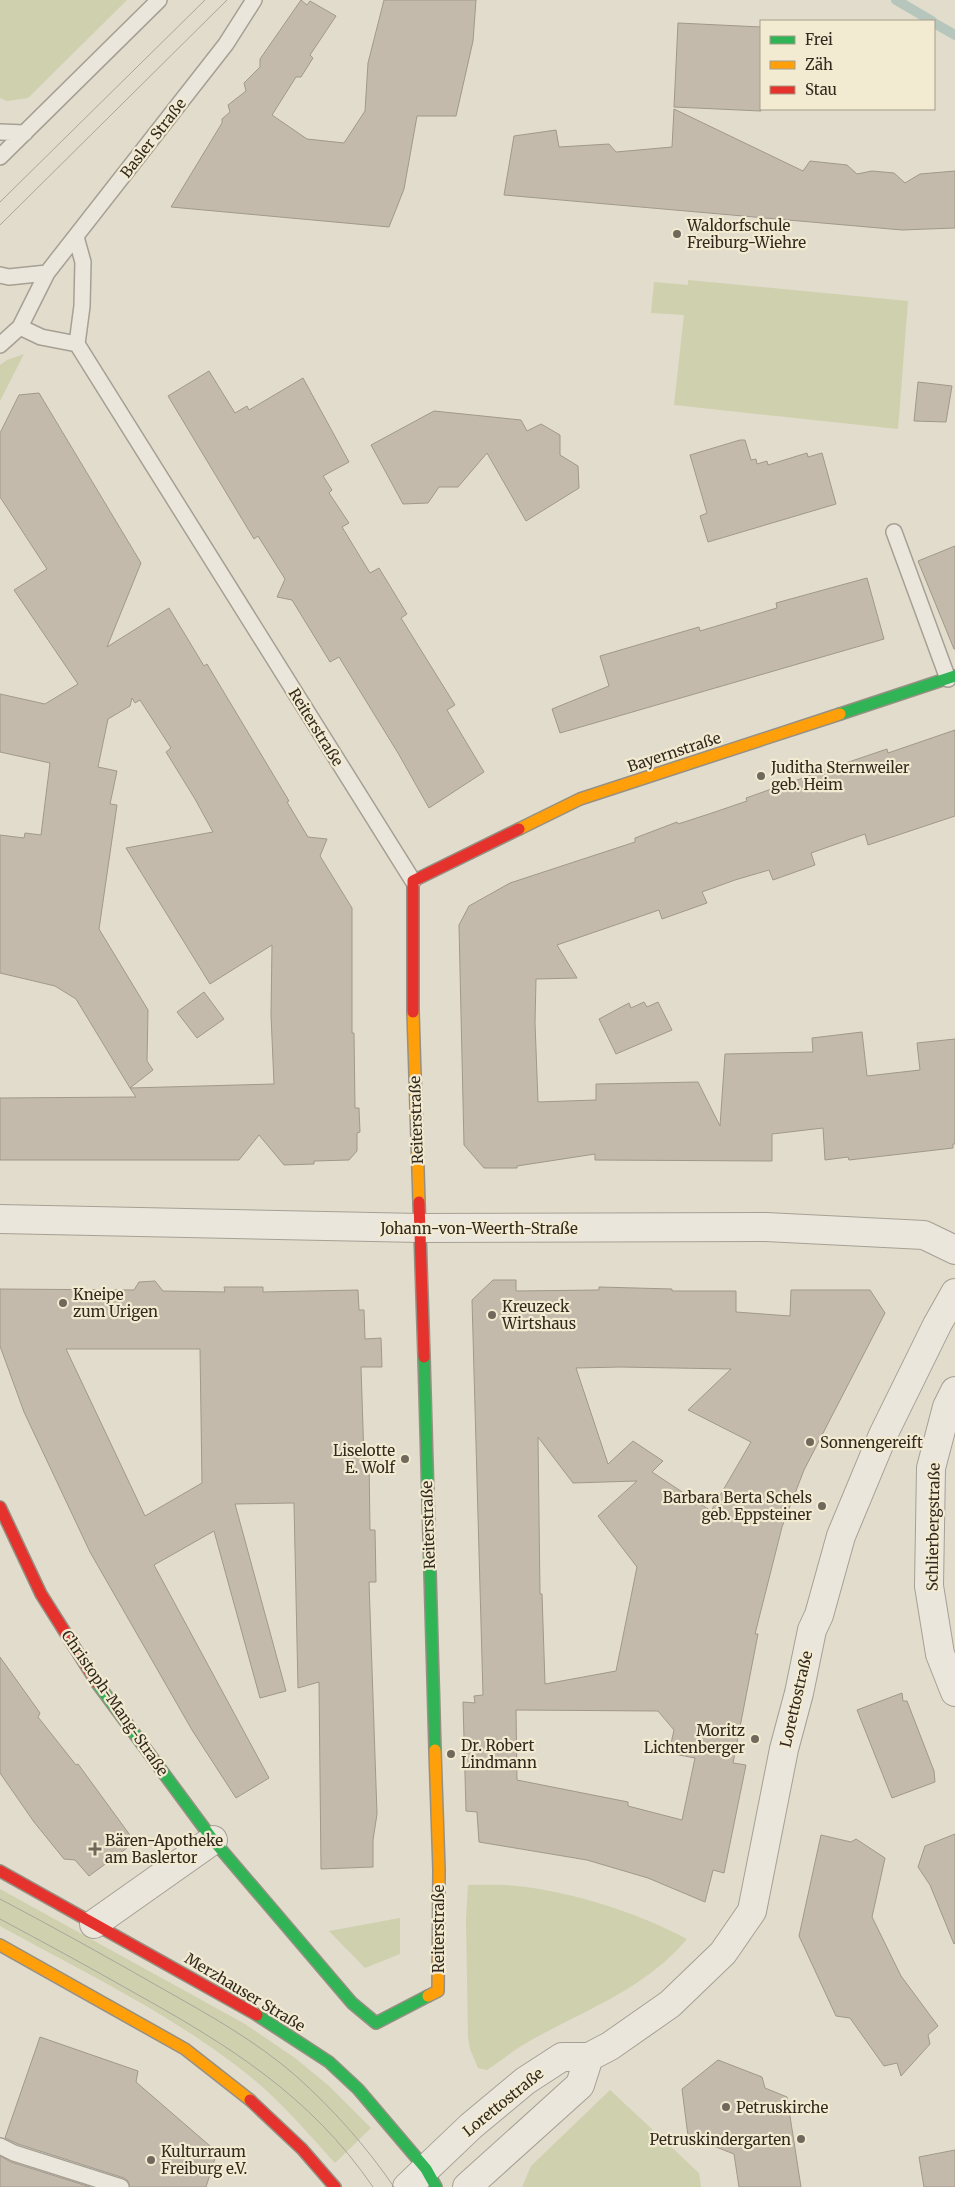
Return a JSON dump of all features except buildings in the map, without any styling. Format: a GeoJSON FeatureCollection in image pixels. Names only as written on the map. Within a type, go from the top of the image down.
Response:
{"type":"FeatureCollection","features":[{"type":"Feature","properties":{"kind":"street","name":"Bayernstraße"},"geometry":{"type":"LineString","coordinates":[[413,881],[580,799],[951,678]]}},
{"type":"Feature","properties":{"kind":"street","name":"Reiterstraße"},"geometry":{"type":"LineString","coordinates":[[413,881],[412,964],[439,1870],[438,1991]]}},
{"type":"Feature","properties":{"kind":"street","name":"Johann-von-Weerth-Straße"},"geometry":{"type":"LineString","coordinates":[[0,1218],[420,1228],[766,1228],[924,1235],[955,1250]]}},
{"type":"Feature","properties":{"kind":"street","name":"Lorettostraße"},"geometry":{"type":"LineString","coordinates":[[423,2181],[471,2126],[525,2081],[562,2057],[589,2057],[634,2030],[670,2004],[710,1967],[752,1911],[784,1749],[799,1693],[812,1630],[819,1615],[841,1536],[883,1435],[937,1325],[955,1293]]}},
{"type":"Feature","properties":{"kind":"street","name":"Schlierbergstraße"},"geometry":{"type":"LineString","coordinates":[[955,1391],[947,1407],[931,1468],[929,1586],[940,1654],[955,1692]]}},
{"type":"Feature","properties":{"kind":"street","name":"Christoph-Mang-Straße"},"geometry":{"type":"LineString","coordinates":[[0,1507],[41,1594],[93,1677],[213,1840],[352,2003],[376,2023],[438,1991]]}},
{"type":"Feature","properties":{"kind":"street"},"geometry":{"type":"LineString","coordinates":[[94,1924],[213,1840]]}},
{"type":"Feature","properties":{"kind":"street","name":"Merzhauser Straße"},"geometry":{"type":"LineString","coordinates":[[0,1871],[235,2001],[280,2028],[329,2062],[358,2089],[423,2181]]}},
{"type":"Feature","properties":{"kind":"street"},"geometry":{"type":"LineString","coordinates":[[0,1945],[185,2048],[240,2090],[291,2138],[336,2187]]}},
{"type":"Feature","properties":{"kind":"street"},"geometry":{"type":"LineString","coordinates":[[467,2187],[580,2086],[589,2057]]}},
{"type":"Feature","properties":{"kind":"lane"},"geometry":{"type":"LineString","coordinates":[[0,158],[159,0]]}},
{"type":"Feature","properties":{"kind":"lane","name":"Basler Straße"},"geometry":{"type":"LineString","coordinates":[[0,345],[20,328],[47,273],[226,44],[254,0]]}},
{"type":"Feature","properties":{"kind":"lane"},"geometry":{"type":"LineString","coordinates":[[0,132],[25,133]]}},
{"type":"Feature","properties":{"kind":"lane"},"geometry":{"type":"LineString","coordinates":[[20,328],[41,337],[77,344],[82,306],[83,262],[76,237]]}},
{"type":"Feature","properties":{"kind":"lane"},"geometry":{"type":"LineString","coordinates":[[0,275],[9,277],[47,273]]}},
{"type":"Feature","properties":{"kind":"lane","name":"Reiterstraße"},"geometry":{"type":"LineString","coordinates":[[77,344],[413,881]]}},
{"type":"Feature","properties":{"kind":"lane"},"geometry":{"type":"LineString","coordinates":[[894,532],[951,678]]}},
{"type":"Feature","properties":{"kind":"lane"},"geometry":{"type":"LineString","coordinates":[[0,2146],[14,2153],[121,2187]]}},
{"type":"Feature","properties":{"kind":"green space"},"geometry":{"type":"Polygon","coordinates":[[[0,0],[127,0],[28,98],[7,101],[0,98],[0,0]]]}},
{"type":"Feature","properties":{"kind":"green space"},"geometry":{"type":"Polygon","coordinates":[[[688,280],[908,301],[898,429],[674,405],[684,315],[651,313],[654,282],[688,285],[688,280]]]}},
{"type":"Feature","properties":{"kind":"green space"},"geometry":{"type":"Polygon","coordinates":[[[24,354],[0,401],[0,365],[7,360],[24,354]]]}},
{"type":"Feature","properties":{"kind":"green space"},"geometry":{"type":"Polygon","coordinates":[[[468,1885],[519,1886],[547,1890],[588,1900],[629,1913],[687,1939],[654,1971],[616,1996],[529,2042],[487,2070],[478,2068],[470,2049],[468,2037],[466,1920],[468,1885]]]}},
{"type":"Feature","properties":{"kind":"green space"},"geometry":{"type":"Polygon","coordinates":[[[0,1889],[245,2024],[295,2058],[329,2086],[371,2128],[335,2163],[271,2095],[218,2052],[158,2013],[0,1926],[0,1889]]]}},
{"type":"Feature","properties":{"kind":"green space"},"geometry":{"type":"Polygon","coordinates":[[[400,1918],[400,1954],[365,1968],[329,1931],[400,1918]]]}},
{"type":"Feature","properties":{"kind":"green space"},"geometry":{"type":"Polygon","coordinates":[[[610,2090],[699,2173],[701,2187],[522,2187],[531,2166],[610,2090]]]}},
{"type":"Feature","properties":{"kind":"waterway"},"geometry":{"type":"LineString","coordinates":[[896,0],[930,20]]}},
{"type":"Feature","properties":{"kind":"waterway"},"geometry":{"type":"LineString","coordinates":[[935,24],[955,35]]}},
{"type":"Feature","properties":{"kind":"tram line"},"geometry":{"type":"LineString","coordinates":[[0,202],[205,0]]}},
{"type":"Feature","properties":{"kind":"tram line"},"geometry":{"type":"LineString","coordinates":[[0,225],[227,0]]}},
{"type":"Feature","properties":{"kind":"tram line"},"geometry":{"type":"LineString","coordinates":[[0,1899],[198,2009],[265,2051],[296,2076],[336,2115],[372,2157],[394,2187]]}},
{"type":"Feature","properties":{"kind":"tram line"},"geometry":{"type":"LineString","coordinates":[[0,1919],[202,2032],[265,2075],[322,2125],[348,2154],[373,2187]]}},
{"type":"Feature","properties":{"kind":"traffic: fast"},"geometry":{"type":"LineString","coordinates":[[840,714],[955,676]]}},
{"type":"Feature","properties":{"kind":"traffic: fast"},"geometry":{"type":"LineString","coordinates":[[424,1357],[435,1750]]}},
{"type":"Feature","properties":{"kind":"traffic: fast"},"geometry":{"type":"LineString","coordinates":[[97,1683],[213,1840],[352,2003],[376,2023],[428,1996]]}},
{"type":"Feature","properties":{"kind":"traffic: fast"},"geometry":{"type":"LineString","coordinates":[[257,2015],[329,2062],[358,2089],[426,2169],[436,2187]]}},
{"type":"Feature","properties":{"kind":"traffic: slow"},"geometry":{"type":"LineString","coordinates":[[519,829],[580,799],[840,714]]}},
{"type":"Feature","properties":{"kind":"traffic: slow"},"geometry":{"type":"LineString","coordinates":[[413,1012],[419,1202]]}},
{"type":"Feature","properties":{"kind":"traffic: slow"},"geometry":{"type":"LineString","coordinates":[[428,1996],[438,1991],[439,1870],[435,1750]]}},
{"type":"Feature","properties":{"kind":"traffic: slow"},"geometry":{"type":"LineString","coordinates":[[0,1945],[185,2049],[250,2100]]}},
{"type":"Feature","properties":{"kind":"traffic: jam"},"geometry":{"type":"LineString","coordinates":[[413,1012],[413,881],[519,829]]}},
{"type":"Feature","properties":{"kind":"traffic: jam"},"geometry":{"type":"LineString","coordinates":[[419,1202],[424,1357]]}},
{"type":"Feature","properties":{"kind":"traffic: jam"},"geometry":{"type":"LineString","coordinates":[[0,1507],[41,1594],[97,1683]]}},
{"type":"Feature","properties":{"kind":"traffic: jam"},"geometry":{"type":"LineString","coordinates":[[0,1871],[257,2015]]}},
{"type":"Feature","properties":{"kind":"traffic: jam"},"geometry":{"type":"LineString","coordinates":[[250,2100],[302,2149],[335,2187]]}},
{"type":"Feature","properties":{"kind":"place","name":"Waldorfschule Freiburg-Wiehre"},"geometry":{"type":"Point","coordinates":[677,234]}},
{"type":"Feature","properties":{"kind":"place","name":"Juditha Sternweiler geb. Heim"},"geometry":{"type":"Point","coordinates":[761,776]}},
{"type":"Feature","properties":{"kind":"place","name":"Kneipe zum Urigen"},"geometry":{"type":"Point","coordinates":[63,1303]}},
{"type":"Feature","properties":{"kind":"place","name":"Kreuzeck Wirtshaus"},"geometry":{"type":"Point","coordinates":[492,1315]}},
{"type":"Feature","properties":{"kind":"place","name":"Sonnengereift"},"geometry":{"type":"Point","coordinates":[810,1442]}},
{"type":"Feature","properties":{"kind":"place","name":"Liselotte E. Wolf"},"geometry":{"type":"Point","coordinates":[405,1459]}},
{"type":"Feature","properties":{"kind":"place","name":"Barbara Berta Schels geb. Eppsteiner"},"geometry":{"type":"Point","coordinates":[822,1506]}},
{"type":"Feature","properties":{"kind":"place","name":"Moritz Lichtenberger"},"geometry":{"type":"Point","coordinates":[755,1739]}},
{"type":"Feature","properties":{"kind":"place","name":"Dr. Robert Lindmann"},"geometry":{"type":"Point","coordinates":[451,1754]}},
{"type":"Feature","properties":{"kind":"place","name":"Bären-Apotheke am Baslertor"},"geometry":{"type":"Point","coordinates":[95,1849]}},
{"type":"Feature","properties":{"kind":"place","name":"Petruskirche"},"geometry":{"type":"Point","coordinates":[726,2107]}},
{"type":"Feature","properties":{"kind":"place","name":"Petruskindergarten"},"geometry":{"type":"Point","coordinates":[801,2139]}},
{"type":"Feature","properties":{"kind":"place","name":"Kulturraum Freiburg e.V."},"geometry":{"type":"Point","coordinates":[151,2160]}}]}
